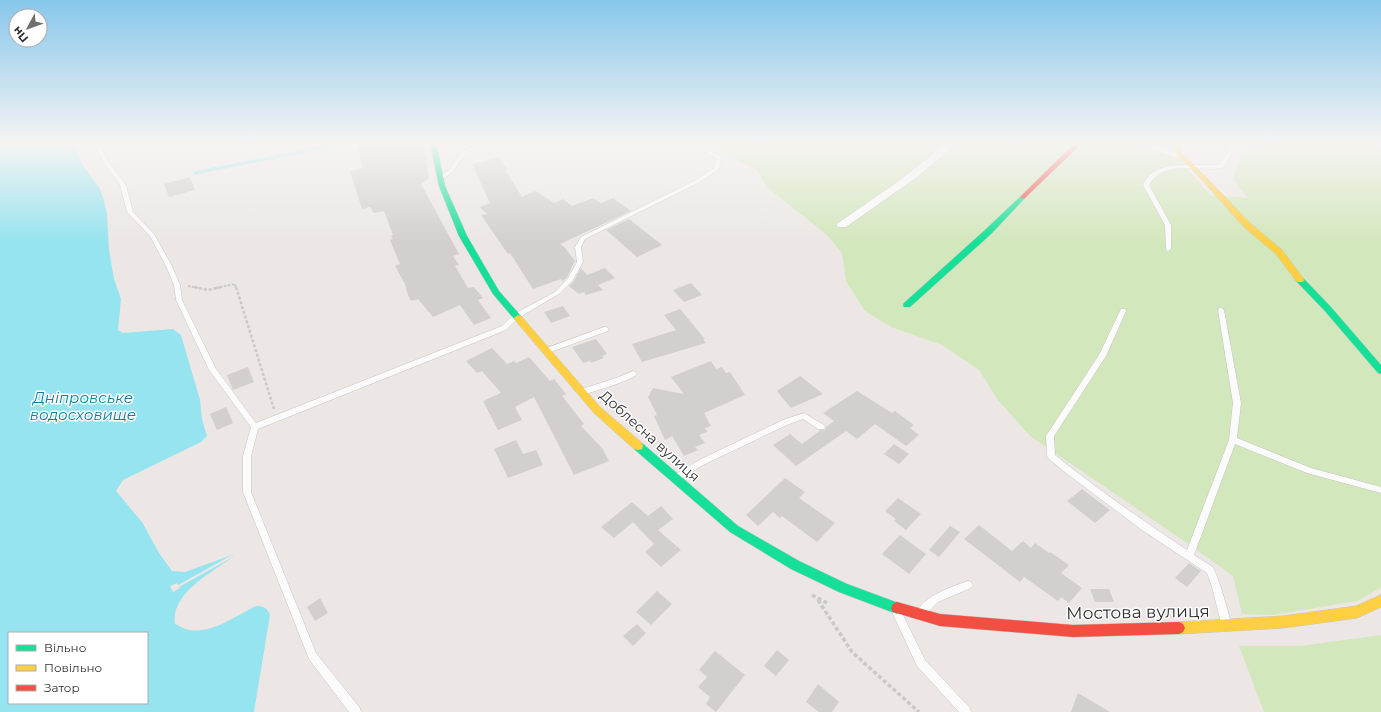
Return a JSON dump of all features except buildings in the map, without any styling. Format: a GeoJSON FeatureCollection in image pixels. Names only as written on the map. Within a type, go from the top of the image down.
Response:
{"type":"FeatureCollection","features":[{"type":"Feature","properties":{"kind":"street"},"geometry":{"type":"LineString","coordinates":[[842,225],[915,175]]}},
{"type":"Feature","properties":{"kind":"street"},"geometry":{"type":"LineString","coordinates":[[907,305],[988,232],[1046,175]]}},
{"type":"Feature","properties":{"kind":"street"},"geometry":{"type":"LineString","coordinates":[[1201,175],[1248,225],[1279,252],[1294,274],[1327,308],[1381,371]]}},
{"type":"Feature","properties":{"kind":"street","name":"Доблесна вулиця"},"geometry":{"type":"LineString","coordinates":[[440,177],[442,186],[463,236],[496,292],[597,410],[734,529],[796,565],[843,588],[895,608]]}},
{"type":"Feature","properties":{"kind":"street","name":"Мостова вулиця"},"geometry":{"type":"LineString","coordinates":[[895,608],[940,620],[1073,631],[1226,626],[1283,622],[1357,612],[1381,601]]}},
{"type":"Feature","properties":{"kind":"lane"},"geometry":{"type":"LineString","coordinates":[[116,175],[123,185],[130,212],[152,236],[177,285],[179,300],[213,370],[255,427],[248,456],[247,492],[312,656],[356,712]]}},
{"type":"Feature","properties":{"kind":"lane"},"geometry":{"type":"LineString","coordinates":[[255,427],[504,328],[516,316],[557,293],[571,279],[580,262],[578,247],[583,238],[698,181],[706,175]]}},
{"type":"Feature","properties":{"kind":"lane"},"geometry":{"type":"LineString","coordinates":[[1152,175],[1148,179],[1146,185],[1168,225],[1168,249]]}},
{"type":"Feature","properties":{"kind":"lane"},"geometry":{"type":"LineString","coordinates":[[1189,557],[1233,440],[1237,403],[1221,310]]}},
{"type":"Feature","properties":{"kind":"lane"},"geometry":{"type":"LineString","coordinates":[[1123,311],[1102,356],[1060,418],[1050,436],[1050,456],[1132,517],[1210,570],[1217,587],[1226,626]]}},
{"type":"Feature","properties":{"kind":"lane"},"geometry":{"type":"LineString","coordinates":[[546,351],[606,329]]}},
{"type":"Feature","properties":{"kind":"lane"},"geometry":{"type":"LineString","coordinates":[[582,392],[633,374]]}},
{"type":"Feature","properties":{"kind":"lane"},"geometry":{"type":"LineString","coordinates":[[675,478],[702,462],[786,422],[804,416],[821,427]]}},
{"type":"Feature","properties":{"kind":"lane"},"geometry":{"type":"LineString","coordinates":[[1233,440],[1310,471],[1381,490]]}},
{"type":"Feature","properties":{"kind":"lane"},"geometry":{"type":"LineString","coordinates":[[920,615],[935,599],[968,585]]}},
{"type":"Feature","properties":{"kind":"lane"},"geometry":{"type":"LineString","coordinates":[[895,608],[920,663],[966,712]]}},
{"type":"Feature","properties":{"kind":"path"},"geometry":{"type":"LineString","coordinates":[[177,285],[208,290],[235,284],[258,362],[275,412],[279,417]]}},
{"type":"Feature","properties":{"kind":"path"},"geometry":{"type":"LineString","coordinates":[[817,599],[852,652],[919,712]]}},
{"type":"Feature","properties":{"kind":"green space"},"geometry":{"type":"Polygon","coordinates":[[[760,175],[1193,175],[1210,195],[1248,198],[1233,179],[1234,175],[1381,175],[1381,588],[1357,601],[1274,615],[1242,614],[1233,576],[1030,436],[998,400],[979,370],[942,345],[891,327],[865,311],[846,281],[842,253],[827,235],[767,187],[760,175]]]}},
{"type":"Feature","properties":{"kind":"green space"},"geometry":{"type":"Polygon","coordinates":[[[1381,635],[1381,712],[1264,712],[1239,646],[1300,646],[1381,635]]]}},
{"type":"Feature","properties":{"kind":"water","name":"Дніпровське водосховище"},"geometry":{"type":"Polygon","coordinates":[[[0,175],[90,175],[99,187],[107,214],[109,250],[114,279],[121,299],[118,330],[123,333],[173,329],[181,335],[200,400],[202,419],[207,436],[201,442],[123,480],[116,491],[142,522],[159,553],[172,571],[185,572],[232,555],[233,557],[204,577],[186,594],[179,603],[175,613],[175,624],[188,630],[207,629],[216,627],[256,606],[261,606],[268,611],[270,615],[254,712],[0,712],[0,175]]]}},
{"type":"Feature","properties":{"kind":"pier"},"geometry":{"type":"Polygon","coordinates":[[[232,555],[233,557],[179,587],[180,588],[173,592],[170,586],[177,583],[178,585],[232,555]]]}},
{"type":"Feature","properties":{"kind":"traffic: fast"},"geometry":{"type":"LineString","coordinates":[[440,175],[442,186],[463,236],[496,292],[518,318]]}},
{"type":"Feature","properties":{"kind":"traffic: fast"},"geometry":{"type":"LineString","coordinates":[[907,305],[988,232],[1023,197]]}},
{"type":"Feature","properties":{"kind":"traffic: fast"},"geometry":{"type":"LineString","coordinates":[[1300,280],[1327,308],[1381,371]]}},
{"type":"Feature","properties":{"kind":"traffic: fast"},"geometry":{"type":"LineString","coordinates":[[638,446],[734,529],[795,565],[843,588],[897,608]]}},
{"type":"Feature","properties":{"kind":"traffic: slow"},"geometry":{"type":"LineString","coordinates":[[1201,175],[1247,225],[1279,252],[1300,280]]}},
{"type":"Feature","properties":{"kind":"traffic: slow"},"geometry":{"type":"LineString","coordinates":[[518,318],[597,410],[638,446]]}},
{"type":"Feature","properties":{"kind":"traffic: slow"},"geometry":{"type":"LineString","coordinates":[[1179,628],[1283,622],[1357,612],[1381,601]]}},
{"type":"Feature","properties":{"kind":"traffic: jam"},"geometry":{"type":"LineString","coordinates":[[1023,197],[1046,175]]}},
{"type":"Feature","properties":{"kind":"traffic: jam"},"geometry":{"type":"LineString","coordinates":[[897,608],[940,620],[1073,631],[1179,628]]}}]}
